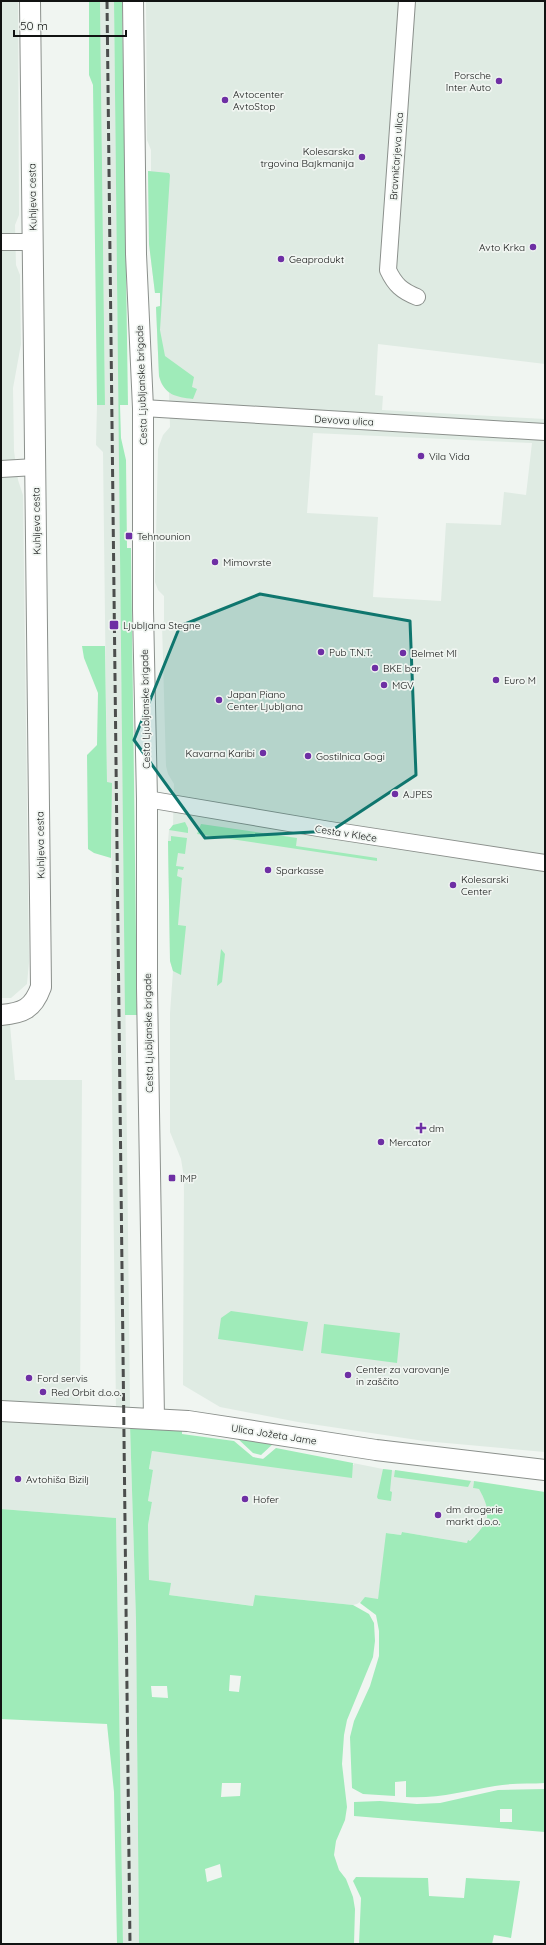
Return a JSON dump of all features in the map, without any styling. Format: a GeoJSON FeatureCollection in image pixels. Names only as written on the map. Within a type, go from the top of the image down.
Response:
{"type":"FeatureCollection","features":[{"type":"Feature","properties":{"kind":"street","name":"Kuhljeva cesta"},"geometry":{"type":"LineString","coordinates":[[1,1015],[16,1014],[28,1009],[37,999],[41,988],[30,1]]}},
{"type":"Feature","properties":{"kind":"street","name":"Cesta Ljubljanske brigade"},"geometry":{"type":"LineString","coordinates":[[133,1],[136,254],[143,408],[143,610],[147,799],[147,980],[154,1418]]}},
{"type":"Feature","properties":{"kind":"street","name":"Bravničarjeva ulica"},"geometry":{"type":"LineString","coordinates":[[407,1],[388,270],[395,284],[405,292],[417,297]]}},
{"type":"Feature","properties":{"kind":"street"},"geometry":{"type":"LineString","coordinates":[[1,242],[32,242]]}},
{"type":"Feature","properties":{"kind":"street","name":"Devova ulica"},"geometry":{"type":"LineString","coordinates":[[143,408],[545,432]]}},
{"type":"Feature","properties":{"kind":"street"},"geometry":{"type":"LineString","coordinates":[[1,469],[35,467]]}},
{"type":"Feature","properties":{"kind":"street","name":"Cesta v Kleče"},"geometry":{"type":"LineString","coordinates":[[147,799],[330,830],[545,863]]}},
{"type":"Feature","properties":{"kind":"street","name":"Ulica Jožeta Jame"},"geometry":{"type":"LineString","coordinates":[[1,1411],[154,1418],[230,1427],[376,1450],[545,1470]]}},
{"type":"Feature","properties":{"kind":"highlighted area"},"geometry":{"type":"Polygon","coordinates":[[[260,594],[410,621],[416,775],[331,831],[205,838],[134,740],[180,626],[260,594]]]}},
{"type":"Feature","properties":{"kind":"shaded area"},"geometry":{"type":"Polygon","coordinates":[[[1,1],[18,1],[19,215],[15,225],[16,265],[20,275],[21,344],[13,388],[14,451],[18,480],[23,495],[29,962],[27,984],[11,998],[1,998],[1,1]]]}},
{"type":"Feature","properties":{"kind":"shaded area"},"geometry":{"type":"Polygon","coordinates":[[[100,1],[114,1],[130,1409],[116,1409],[111,1011],[112,783],[107,783],[103,452],[96,445],[97,405],[105,405],[100,1]]]}},
{"type":"Feature","properties":{"kind":"shaded area"},"geometry":{"type":"Polygon","coordinates":[[[146,1],[545,1],[545,364],[378,344],[375,395],[383,396],[382,410],[545,419],[545,1452],[424,1441],[298,1422],[220,1407],[183,1385],[184,1178],[181,1159],[170,1132],[170,1013],[173,971],[170,961],[168,841],[169,830],[173,825],[174,784],[168,774],[166,766],[162,624],[164,621],[164,596],[158,590],[155,582],[158,449],[163,435],[170,427],[169,393],[161,383],[159,376],[156,307],[160,306],[160,293],[155,293],[149,244],[148,171],[151,171],[151,150],[147,140],[146,1]],[[313,433],[307,513],[378,517],[373,597],[441,601],[446,523],[501,525],[504,492],[526,495],[532,443],[313,433]]]}},
{"type":"Feature","properties":{"kind":"shaded area"},"geometry":{"type":"Polygon","coordinates":[[[1,1025],[10,1025],[15,1080],[82,1080],[80,1406],[1,1401],[1,1025]]]}},
{"type":"Feature","properties":{"kind":"shaded area"},"geometry":{"type":"Polygon","coordinates":[[[1,1420],[130,1425],[136,1620],[139,1944],[123,1944],[116,1518],[1,1509],[1,1420]]]}},
{"type":"Feature","properties":{"kind":"shaded area"},"geometry":{"type":"Polygon","coordinates":[[[152,1451],[354,1465],[353,1463],[383,1469],[474,1481],[473,1488],[479,1489],[488,1505],[485,1526],[467,1543],[402,1532],[401,1535],[387,1533],[378,1600],[363,1600],[353,1605],[256,1595],[254,1606],[169,1595],[149,1581],[148,1525],[152,1502],[148,1501],[153,1470],[149,1470],[152,1451]]]}},
{"type":"Feature","properties":{"kind":"green space"},"geometry":{"type":"Polygon","coordinates":[[[89,1],[100,1],[105,405],[97,405],[93,85],[89,75],[89,1]]]}},
{"type":"Feature","properties":{"kind":"green space"},"geometry":{"type":"Polygon","coordinates":[[[114,1],[122,1],[128,405],[120,405],[121,438],[126,460],[127,548],[131,548],[137,1015],[125,1015],[114,1]]]}},
{"type":"Feature","properties":{"kind":"green space"},"geometry":{"type":"Polygon","coordinates":[[[148,171],[169,173],[170,175],[160,330],[165,356],[194,377],[192,387],[197,389],[193,399],[176,396],[167,391],[159,376],[156,307],[160,306],[160,293],[155,293],[149,244],[148,171]]]}},
{"type":"Feature","properties":{"kind":"green space"},"geometry":{"type":"Polygon","coordinates":[[[82,646],[105,646],[107,782],[112,783],[111,858],[94,853],[88,849],[87,755],[97,745],[98,693],[84,658],[82,646]]]}},
{"type":"Feature","properties":{"kind":"green space"},"geometry":{"type":"Polygon","coordinates":[[[185,822],[188,828],[188,833],[169,830],[173,825],[185,822]]]}},
{"type":"Feature","properties":{"kind":"green space"},"geometry":{"type":"Polygon","coordinates":[[[201,824],[297,838],[296,846],[377,858],[377,861],[197,834],[201,824]]]}},
{"type":"Feature","properties":{"kind":"green space"},"geometry":{"type":"Polygon","coordinates":[[[171,836],[187,838],[185,854],[178,853],[176,866],[184,867],[183,870],[178,869],[177,876],[182,878],[178,925],[186,926],[181,975],[173,971],[170,961],[168,841],[171,841],[171,836]]]}},
{"type":"Feature","properties":{"kind":"green space"},"geometry":{"type":"Polygon","coordinates":[[[221,949],[225,954],[222,982],[217,986],[221,949]]]}},
{"type":"Feature","properties":{"kind":"green space"},"geometry":{"type":"Polygon","coordinates":[[[231,1311],[308,1322],[303,1351],[218,1339],[221,1318],[231,1311]]]}},
{"type":"Feature","properties":{"kind":"green space"},"geometry":{"type":"Polygon","coordinates":[[[324,1324],[400,1333],[397,1363],[321,1353],[324,1324]]]}},
{"type":"Feature","properties":{"kind":"green space"},"geometry":{"type":"Polygon","coordinates":[[[130,1425],[182,1429],[182,1434],[234,1441],[253,1457],[263,1459],[276,1448],[353,1463],[352,1478],[152,1451],[149,1469],[153,1470],[148,1501],[152,1502],[148,1525],[149,1580],[171,1583],[169,1595],[253,1606],[255,1595],[353,1605],[369,1614],[374,1623],[375,1641],[373,1657],[347,1720],[344,1735],[342,1764],[347,1807],[345,1820],[336,1841],[334,1855],[339,1870],[346,1879],[353,1897],[355,1909],[354,1944],[139,1944],[136,1620],[130,1425]],[[230,1675],[229,1691],[239,1692],[241,1676],[230,1675]],[[151,1686],[152,1697],[168,1698],[167,1686],[151,1686]],[[222,1783],[221,1797],[240,1796],[241,1783],[222,1783]],[[220,1864],[205,1869],[207,1882],[222,1877],[220,1864]]]}},
{"type":"Feature","properties":{"kind":"green space"},"geometry":{"type":"Polygon","coordinates":[[[237,1438],[274,1443],[261,1455],[253,1453],[237,1438]]]}},
{"type":"Feature","properties":{"kind":"green space"},"geometry":{"type":"Polygon","coordinates":[[[383,1469],[392,1470],[390,1491],[392,1492],[391,1501],[378,1499],[377,1497],[383,1469]]]}},
{"type":"Feature","properties":{"kind":"green space"},"geometry":{"type":"Polygon","coordinates":[[[395,1470],[471,1481],[468,1487],[394,1477],[395,1470]]]}},
{"type":"Feature","properties":{"kind":"green space"},"geometry":{"type":"Polygon","coordinates":[[[474,1481],[545,1492],[545,1783],[501,1785],[429,1797],[406,1797],[406,1781],[395,1782],[395,1796],[363,1794],[352,1788],[350,1737],[354,1721],[370,1686],[379,1656],[379,1631],[376,1615],[360,1603],[365,1597],[378,1599],[386,1533],[401,1535],[402,1532],[467,1543],[468,1540],[470,1541],[485,1523],[487,1517],[486,1505],[479,1489],[473,1488],[474,1481]]]}},
{"type":"Feature","properties":{"kind":"green space"},"geometry":{"type":"Polygon","coordinates":[[[1,1509],[116,1518],[123,1944],[117,1944],[114,1792],[107,1724],[1,1719],[1,1509]]]}},
{"type":"Feature","properties":{"kind":"green space"},"geometry":{"type":"Polygon","coordinates":[[[545,1789],[545,1832],[354,1816],[354,1802],[380,1801],[417,1804],[440,1803],[498,1790],[545,1789]],[[500,1809],[500,1822],[512,1822],[512,1809],[500,1809]]]}},
{"type":"Feature","properties":{"kind":"green space"},"geometry":{"type":"Polygon","coordinates":[[[356,1877],[428,1878],[429,1896],[464,1898],[466,1878],[520,1881],[511,1938],[494,1935],[492,1944],[359,1944],[361,1898],[353,1881],[356,1877]]]}},
{"type":"Feature","properties":{"kind":"railway"},"geometry":{"type":"LineString","coordinates":[[107,1],[130,1944]]}},
{"type":"Feature","properties":{"kind":"place","name":"Porsche Inter Auto"},"geometry":{"type":"Point","coordinates":[499,81]}},
{"type":"Feature","properties":{"kind":"place","name":"Avtocenter AvtoStop"},"geometry":{"type":"Point","coordinates":[225,100]}},
{"type":"Feature","properties":{"kind":"place","name":"Kolesarska trgovina Bajkmanija"},"geometry":{"type":"Point","coordinates":[362,157]}},
{"type":"Feature","properties":{"kind":"place","name":"Avto Krka"},"geometry":{"type":"Point","coordinates":[533,247]}},
{"type":"Feature","properties":{"kind":"place","name":"Geaprodukt"},"geometry":{"type":"Point","coordinates":[281,259]}},
{"type":"Feature","properties":{"kind":"place","name":"Vila Vida"},"geometry":{"type":"Point","coordinates":[421,456]}},
{"type":"Feature","properties":{"kind":"place","name":"Tehnounion"},"geometry":{"type":"Point","coordinates":[129,536]}},
{"type":"Feature","properties":{"kind":"place","name":"Mimovrste"},"geometry":{"type":"Point","coordinates":[215,562]}},
{"type":"Feature","properties":{"kind":"place","name":"Ljubljana Stegne"},"geometry":{"type":"Point","coordinates":[114,625]}},
{"type":"Feature","properties":{"kind":"place","name":"Pub T.N.T."},"geometry":{"type":"Point","coordinates":[321,652]}},
{"type":"Feature","properties":{"kind":"place","name":"Belmet MI"},"geometry":{"type":"Point","coordinates":[403,653]}},
{"type":"Feature","properties":{"kind":"place","name":"BKE bar"},"geometry":{"type":"Point","coordinates":[375,668]}},
{"type":"Feature","properties":{"kind":"place","name":"Euro M"},"geometry":{"type":"Point","coordinates":[496,680]}},
{"type":"Feature","properties":{"kind":"place","name":"MGV"},"geometry":{"type":"Point","coordinates":[384,685]}},
{"type":"Feature","properties":{"kind":"place","name":"Japan Piano Center Ljubljana"},"geometry":{"type":"Point","coordinates":[219,700]}},
{"type":"Feature","properties":{"kind":"place","name":"Kavarna Karibi"},"geometry":{"type":"Point","coordinates":[263,753]}},
{"type":"Feature","properties":{"kind":"place","name":"Gostilnica Gogi"},"geometry":{"type":"Point","coordinates":[308,756]}},
{"type":"Feature","properties":{"kind":"place","name":"AJPES"},"geometry":{"type":"Point","coordinates":[395,794]}},
{"type":"Feature","properties":{"kind":"place","name":"Sparkasse"},"geometry":{"type":"Point","coordinates":[268,870]}},
{"type":"Feature","properties":{"kind":"place","name":"Kolesarski Center"},"geometry":{"type":"Point","coordinates":[453,885]}},
{"type":"Feature","properties":{"kind":"place","name":"dm"},"geometry":{"type":"Point","coordinates":[421,1128]}},
{"type":"Feature","properties":{"kind":"place","name":"Mercator"},"geometry":{"type":"Point","coordinates":[381,1142]}},
{"type":"Feature","properties":{"kind":"place","name":"IMP"},"geometry":{"type":"Point","coordinates":[172,1178]}},
{"type":"Feature","properties":{"kind":"place","name":"Center za varovanje in zaščito"},"geometry":{"type":"Point","coordinates":[348,1375]}},
{"type":"Feature","properties":{"kind":"place","name":"Ford servis"},"geometry":{"type":"Point","coordinates":[29,1378]}},
{"type":"Feature","properties":{"kind":"place","name":"Red Orbit d.o.o."},"geometry":{"type":"Point","coordinates":[43,1392]}},
{"type":"Feature","properties":{"kind":"place","name":"Avtohiša Bizilj"},"geometry":{"type":"Point","coordinates":[18,1479]}},
{"type":"Feature","properties":{"kind":"place","name":"Hofer"},"geometry":{"type":"Point","coordinates":[245,1499]}},
{"type":"Feature","properties":{"kind":"place","name":"dm drogerie markt d.o.o."},"geometry":{"type":"Point","coordinates":[438,1515]}}]}
